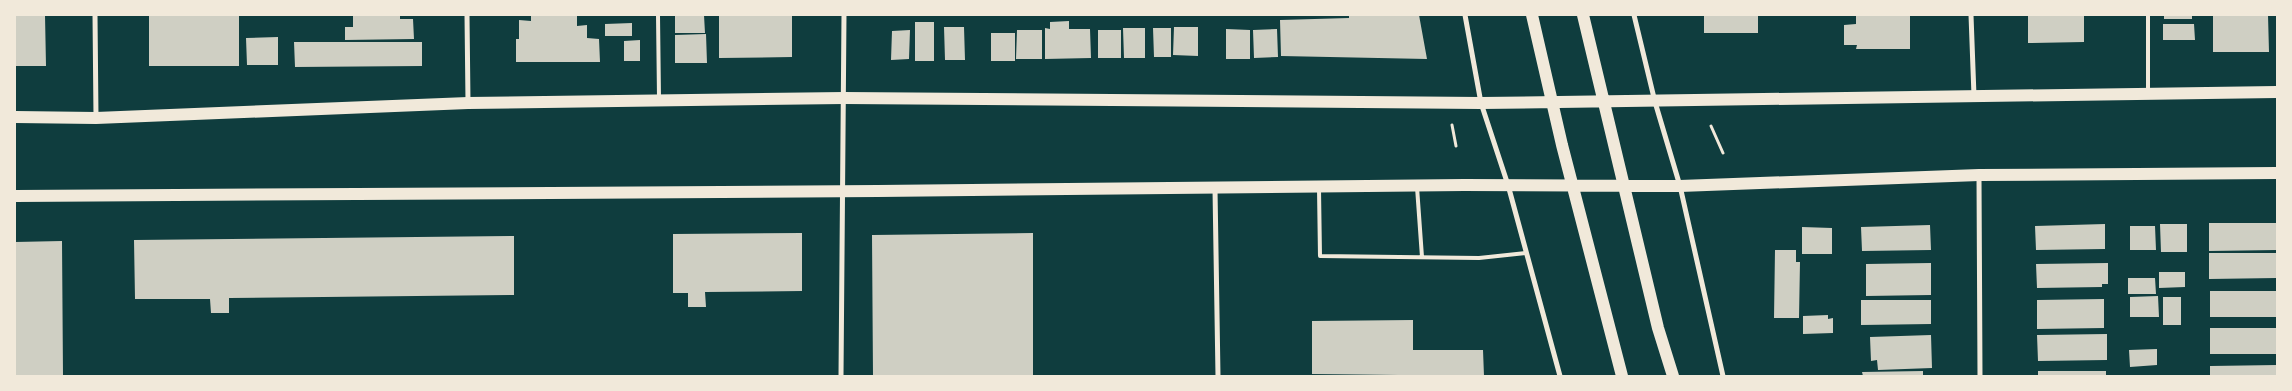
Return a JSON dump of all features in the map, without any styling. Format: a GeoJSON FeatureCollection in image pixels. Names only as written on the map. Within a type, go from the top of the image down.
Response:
{"type":"FeatureCollection","features":[{"type":"Feature","properties":{"kind":"main road"},"geometry":{"type":"LineString","coordinates":[[1532,15],[1562,145],[1622,376]]}},
{"type":"Feature","properties":{"kind":"main road"},"geometry":{"type":"LineString","coordinates":[[1584,15],[1658,328],[1672,376]]}},
{"type":"Feature","properties":{"kind":"main road"},"geometry":{"type":"LineString","coordinates":[[15,117],[96,118],[468,103],[659,100],[844,98],[1481,103],[2277,92]]}},
{"type":"Feature","properties":{"kind":"main road"},"geometry":{"type":"LineString","coordinates":[[15,196],[842,192],[1508,185],[1680,186],[1979,175],[2277,173]]}},
{"type":"Feature","properties":{"kind":"street"},"geometry":{"type":"LineString","coordinates":[[95,15],[96,118]]}},
{"type":"Feature","properties":{"kind":"street"},"geometry":{"type":"LineString","coordinates":[[467,15],[468,103]]}},
{"type":"Feature","properties":{"kind":"street"},"geometry":{"type":"LineString","coordinates":[[841,376],[844,15]]}},
{"type":"Feature","properties":{"kind":"street"},"geometry":{"type":"LineString","coordinates":[[1465,15],[1481,103],[1508,185],[1560,376]]}},
{"type":"Feature","properties":{"kind":"street"},"geometry":{"type":"LineString","coordinates":[[1634,15],[1655,102],[1680,186],[1723,376]]}},
{"type":"Feature","properties":{"kind":"street"},"geometry":{"type":"LineString","coordinates":[[1971,15],[1974,96]]}},
{"type":"Feature","properties":{"kind":"street"},"geometry":{"type":"LineString","coordinates":[[1979,175],[1980,376]]}},
{"type":"Feature","properties":{"kind":"street"},"geometry":{"type":"LineString","coordinates":[[1214,188],[1218,376]]}},
{"type":"Feature","properties":{"kind":"lane"},"geometry":{"type":"LineString","coordinates":[[658,15],[659,100]]}},
{"type":"Feature","properties":{"kind":"lane"},"geometry":{"type":"LineString","coordinates":[[2148,15],[2148,94]]}},
{"type":"Feature","properties":{"kind":"lane"},"geometry":{"type":"LineString","coordinates":[[1417,186],[1422,257]]}},
{"type":"Feature","properties":{"kind":"lane"},"geometry":{"type":"LineString","coordinates":[[1319,187],[1320,256],[1479,258],[1526,253]]}},
{"type":"Feature","properties":{"kind":"path"},"geometry":{"type":"LineString","coordinates":[[1450,118],[1456,146]]}},
{"type":"Feature","properties":{"kind":"path"},"geometry":{"type":"LineString","coordinates":[[1711,126],[1723,153]]}},
{"type":"Feature","properties":{"kind":"building"},"geometry":{"type":"Polygon","coordinates":[[[15,15],[45,15],[46,66],[15,66],[15,15]]]}},
{"type":"Feature","properties":{"kind":"building"},"geometry":{"type":"Polygon","coordinates":[[[149,15],[239,15],[239,66],[149,66],[149,15]]]}},
{"type":"Feature","properties":{"kind":"building"},"geometry":{"type":"Polygon","coordinates":[[[353,15],[400,15],[400,19],[413,19],[414,39],[345,40],[345,27],[353,27],[353,15]]]}},
{"type":"Feature","properties":{"kind":"building"},"geometry":{"type":"Polygon","coordinates":[[[531,15],[577,15],[577,26],[587,25],[587,38],[599,39],[600,62],[516,62],[516,39],[519,39],[519,20],[531,21],[531,15]]]}},
{"type":"Feature","properties":{"kind":"building"},"geometry":{"type":"Polygon","coordinates":[[[675,15],[704,15],[705,33],[675,33],[675,15]]]}},
{"type":"Feature","properties":{"kind":"building"},"geometry":{"type":"Polygon","coordinates":[[[719,15],[792,15],[792,57],[719,58],[719,15]]]}},
{"type":"Feature","properties":{"kind":"building"},"geometry":{"type":"Polygon","coordinates":[[[1349,15],[1419,15],[1427,59],[1281,56],[1280,20],[1349,18],[1349,15]]]}},
{"type":"Feature","properties":{"kind":"building"},"geometry":{"type":"Polygon","coordinates":[[[1704,15],[1758,15],[1758,33],[1704,33],[1704,15]]]}},
{"type":"Feature","properties":{"kind":"building"},"geometry":{"type":"Polygon","coordinates":[[[1856,15],[1910,15],[1910,49],[1856,49],[1857,45],[1844,45],[1844,25],[1856,24],[1856,15]]]}},
{"type":"Feature","properties":{"kind":"building"},"geometry":{"type":"Polygon","coordinates":[[[2028,15],[2084,15],[2084,42],[2028,43],[2028,15]]]}},
{"type":"Feature","properties":{"kind":"building"},"geometry":{"type":"Polygon","coordinates":[[[2164,15],[2192,15],[2192,19],[2164,19],[2164,15]]]}},
{"type":"Feature","properties":{"kind":"building"},"geometry":{"type":"Polygon","coordinates":[[[2213,15],[2268,15],[2269,52],[2213,52],[2213,15]]]}},
{"type":"Feature","properties":{"kind":"building"},"geometry":{"type":"Polygon","coordinates":[[[1069,21],[1069,29],[1090,29],[1091,58],[1045,59],[1045,28],[1050,29],[1050,22],[1069,21]]]}},
{"type":"Feature","properties":{"kind":"building"},"geometry":{"type":"Polygon","coordinates":[[[915,22],[934,22],[934,61],[915,61],[915,22]]]}},
{"type":"Feature","properties":{"kind":"building"},"geometry":{"type":"Polygon","coordinates":[[[632,23],[632,36],[605,36],[605,24],[632,23]]]}},
{"type":"Feature","properties":{"kind":"building"},"geometry":{"type":"Polygon","coordinates":[[[2163,24],[2194,24],[2195,40],[2163,40],[2163,24]]]}},
{"type":"Feature","properties":{"kind":"building"},"geometry":{"type":"Polygon","coordinates":[[[944,27],[964,27],[965,60],[945,60],[944,27]]]}},
{"type":"Feature","properties":{"kind":"building"},"geometry":{"type":"Polygon","coordinates":[[[1174,27],[1198,27],[1198,56],[1173,55],[1174,27]]]}},
{"type":"Feature","properties":{"kind":"building"},"geometry":{"type":"Polygon","coordinates":[[[1123,28],[1145,28],[1145,58],[1124,58],[1123,28]]]}},
{"type":"Feature","properties":{"kind":"building"},"geometry":{"type":"Polygon","coordinates":[[[1153,28],[1171,28],[1171,57],[1154,57],[1153,28]]]}},
{"type":"Feature","properties":{"kind":"building"},"geometry":{"type":"Polygon","coordinates":[[[1226,29],[1250,30],[1250,59],[1226,59],[1226,29]]]}},
{"type":"Feature","properties":{"kind":"building"},"geometry":{"type":"Polygon","coordinates":[[[1277,29],[1278,57],[1254,58],[1253,30],[1277,29]]]}},
{"type":"Feature","properties":{"kind":"building"},"geometry":{"type":"Polygon","coordinates":[[[910,30],[909,59],[891,60],[892,31],[910,30]]]}},
{"type":"Feature","properties":{"kind":"building"},"geometry":{"type":"Polygon","coordinates":[[[1017,30],[1042,30],[1042,59],[1016,59],[1017,30]]]}},
{"type":"Feature","properties":{"kind":"building"},"geometry":{"type":"Polygon","coordinates":[[[1098,30],[1121,30],[1121,58],[1098,58],[1098,30]]]}},
{"type":"Feature","properties":{"kind":"building"},"geometry":{"type":"Polygon","coordinates":[[[991,33],[1015,33],[1015,61],[991,61],[991,33]]]}},
{"type":"Feature","properties":{"kind":"building"},"geometry":{"type":"Polygon","coordinates":[[[706,34],[707,63],[675,63],[675,35],[706,34]]]}},
{"type":"Feature","properties":{"kind":"building"},"geometry":{"type":"Polygon","coordinates":[[[278,37],[278,65],[247,65],[246,38],[278,37]]]}},
{"type":"Feature","properties":{"kind":"building"},"geometry":{"type":"Polygon","coordinates":[[[640,40],[640,61],[624,61],[624,41],[640,40]]]}},
{"type":"Feature","properties":{"kind":"building"},"geometry":{"type":"Polygon","coordinates":[[[294,42],[422,42],[422,66],[295,67],[294,42]]]}},
{"type":"Feature","properties":{"kind":"building"},"geometry":{"type":"Polygon","coordinates":[[[2209,223],[2277,223],[2277,250],[2209,251],[2209,223]]]}},
{"type":"Feature","properties":{"kind":"building"},"geometry":{"type":"Polygon","coordinates":[[[2105,224],[2105,249],[2036,250],[2035,226],[2105,224]]]}},
{"type":"Feature","properties":{"kind":"building"},"geometry":{"type":"Polygon","coordinates":[[[2160,224],[2187,224],[2187,252],[2161,252],[2160,224]]]}},
{"type":"Feature","properties":{"kind":"building"},"geometry":{"type":"Polygon","coordinates":[[[1930,225],[1931,250],[1862,251],[1861,227],[1930,225]]]}},
{"type":"Feature","properties":{"kind":"building"},"geometry":{"type":"Polygon","coordinates":[[[2130,226],[2155,226],[2156,250],[2130,250],[2130,226]]]}},
{"type":"Feature","properties":{"kind":"building"},"geometry":{"type":"Polygon","coordinates":[[[1802,227],[1832,228],[1832,254],[1802,254],[1802,227]]]}},
{"type":"Feature","properties":{"kind":"building"},"geometry":{"type":"Polygon","coordinates":[[[802,233],[802,291],[705,292],[706,307],[688,307],[688,293],[673,293],[673,234],[802,233]]]}},
{"type":"Feature","properties":{"kind":"building"},"geometry":{"type":"Polygon","coordinates":[[[1033,233],[1033,376],[873,376],[872,235],[1033,233]]]}},
{"type":"Feature","properties":{"kind":"building"},"geometry":{"type":"Polygon","coordinates":[[[514,236],[514,295],[229,298],[229,313],[211,313],[210,299],[135,299],[134,240],[514,236]]]}},
{"type":"Feature","properties":{"kind":"building"},"geometry":{"type":"Polygon","coordinates":[[[62,241],[63,376],[15,376],[15,242],[62,241]]]}},
{"type":"Feature","properties":{"kind":"building"},"geometry":{"type":"Polygon","coordinates":[[[1775,250],[1796,250],[1796,262],[1800,262],[1799,318],[1774,318],[1775,250]]]}},
{"type":"Feature","properties":{"kind":"building"},"geometry":{"type":"Polygon","coordinates":[[[2209,253],[2277,253],[2277,278],[2209,279],[2209,253]]]}},
{"type":"Feature","properties":{"kind":"building"},"geometry":{"type":"Polygon","coordinates":[[[1931,263],[1931,295],[1866,296],[1866,264],[1931,263]]]}},
{"type":"Feature","properties":{"kind":"building"},"geometry":{"type":"Polygon","coordinates":[[[2108,263],[2108,284],[2102,284],[2102,287],[2037,288],[2036,264],[2108,263]]]}},
{"type":"Feature","properties":{"kind":"building"},"geometry":{"type":"Polygon","coordinates":[[[2159,272],[2185,272],[2185,287],[2159,288],[2159,272]]]}},
{"type":"Feature","properties":{"kind":"building"},"geometry":{"type":"Polygon","coordinates":[[[2128,278],[2155,278],[2156,294],[2128,294],[2128,278]]]}},
{"type":"Feature","properties":{"kind":"building"},"geometry":{"type":"Polygon","coordinates":[[[2210,291],[2277,291],[2277,317],[2210,317],[2210,291]]]}},
{"type":"Feature","properties":{"kind":"building"},"geometry":{"type":"Polygon","coordinates":[[[2158,296],[2159,317],[2130,317],[2130,297],[2158,296]]]}},
{"type":"Feature","properties":{"kind":"building"},"geometry":{"type":"Polygon","coordinates":[[[2163,297],[2181,297],[2181,325],[2163,325],[2163,297]]]}},
{"type":"Feature","properties":{"kind":"building"},"geometry":{"type":"Polygon","coordinates":[[[2104,299],[2104,328],[2037,329],[2037,300],[2104,299]]]}},
{"type":"Feature","properties":{"kind":"building"},"geometry":{"type":"Polygon","coordinates":[[[1861,300],[1931,300],[1931,324],[1861,325],[1861,300]]]}},
{"type":"Feature","properties":{"kind":"building"},"geometry":{"type":"Polygon","coordinates":[[[1828,315],[1828,319],[1833,318],[1833,333],[1803,334],[1803,316],[1828,315]]]}},
{"type":"Feature","properties":{"kind":"building"},"geometry":{"type":"Polygon","coordinates":[[[1413,320],[1413,350],[1483,350],[1484,376],[1312,374],[1312,321],[1413,320]]]}},
{"type":"Feature","properties":{"kind":"building"},"geometry":{"type":"Polygon","coordinates":[[[2210,328],[2277,328],[2277,354],[2210,354],[2210,328]]]}},
{"type":"Feature","properties":{"kind":"building"},"geometry":{"type":"Polygon","coordinates":[[[2107,334],[2107,360],[2038,361],[2037,335],[2107,334]]]}},
{"type":"Feature","properties":{"kind":"building"},"geometry":{"type":"Polygon","coordinates":[[[1931,335],[1932,368],[1878,370],[1877,360],[1871,361],[1870,337],[1931,335]]]}},
{"type":"Feature","properties":{"kind":"building"},"geometry":{"type":"Polygon","coordinates":[[[2157,349],[2157,365],[2130,367],[2129,350],[2157,349]]]}},
{"type":"Feature","properties":{"kind":"building"},"geometry":{"type":"Polygon","coordinates":[[[2277,365],[2277,376],[2210,376],[2210,366],[2277,365]]]}},
{"type":"Feature","properties":{"kind":"building"},"geometry":{"type":"Polygon","coordinates":[[[1923,371],[1923,376],[1863,376],[1862,372],[1923,371]]]}},
{"type":"Feature","properties":{"kind":"building"},"geometry":{"type":"Polygon","coordinates":[[[2038,371],[2106,371],[2106,376],[2038,376],[2038,371]]]}}]}
